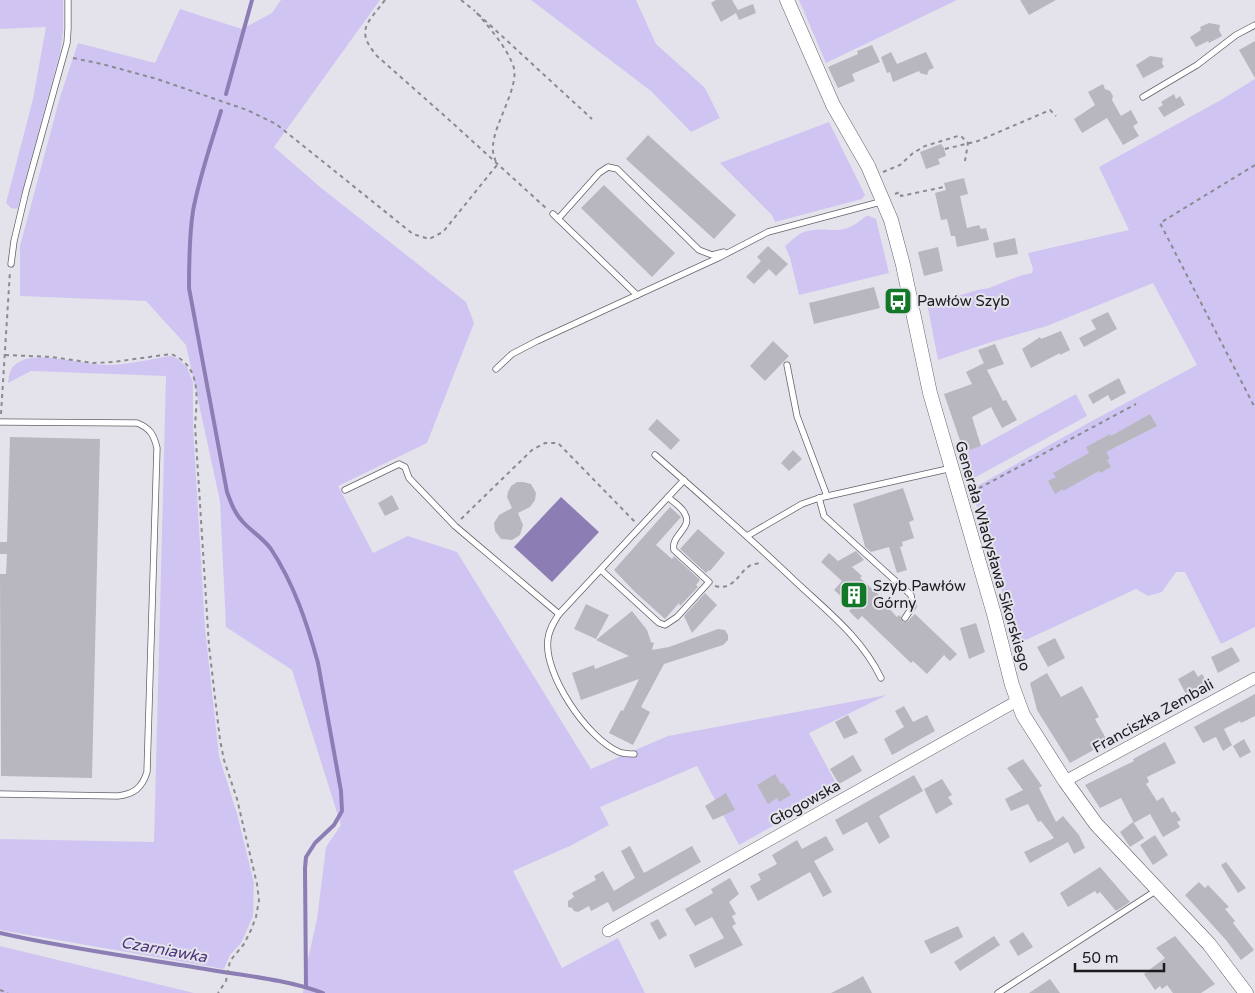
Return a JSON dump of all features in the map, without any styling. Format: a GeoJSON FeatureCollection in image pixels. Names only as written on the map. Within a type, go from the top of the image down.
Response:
{"type":"FeatureCollection","features":[{"type":"Feature","properties":{"kind":"street","name":"Generała Władysława Sikorskiego"},"geometry":{"type":"LineString","coordinates":[[788,0],[833,105],[887,199],[903,264],[930,393],[994,614],[1017,701],[1029,726],[1096,824],[1209,944],[1246,993]]}},
{"type":"Feature","properties":{"kind":"street","name":"Franciszka Zembali"},"geometry":{"type":"LineString","coordinates":[[1065,781],[1255,678]]}},
{"type":"Feature","properties":{"kind":"street","name":"Głogowska"},"geometry":{"type":"LineString","coordinates":[[608,931],[1017,701]]}},
{"type":"Feature","properties":{"kind":"lane"},"geometry":{"type":"LineString","coordinates":[[11,264],[23,200],[63,56],[68,29],[68,0]]}},
{"type":"Feature","properties":{"kind":"lane"},"geometry":{"type":"LineString","coordinates":[[1144,97],[1197,65],[1236,35],[1255,24]]}},
{"type":"Feature","properties":{"kind":"lane"},"geometry":{"type":"LineString","coordinates":[[558,219],[599,173],[608,167],[617,169],[699,250],[712,255],[733,250]]}},
{"type":"Feature","properties":{"kind":"lane"},"geometry":{"type":"LineString","coordinates":[[496,370],[512,354],[537,341],[768,232],[887,199]]}},
{"type":"Feature","properties":{"kind":"lane"},"geometry":{"type":"LineString","coordinates":[[553,214],[637,295]]}},
{"type":"Feature","properties":{"kind":"lane"},"geometry":{"type":"LineString","coordinates":[[787,365],[797,416],[827,496]]}},
{"type":"Feature","properties":{"kind":"lane"},"geometry":{"type":"LineString","coordinates":[[0,794],[130,795],[138,790],[144,782],[147,772],[157,448],[155,436],[147,427],[137,423],[1,422]]}},
{"type":"Feature","properties":{"kind":"lane"},"geometry":{"type":"LineString","coordinates":[[655,455],[747,536],[853,636],[866,652],[881,678]]}},
{"type":"Feature","properties":{"kind":"lane"},"geometry":{"type":"LineString","coordinates":[[345,490],[399,464],[405,467],[409,478],[454,526],[559,614]]}},
{"type":"Feature","properties":{"kind":"lane"},"geometry":{"type":"LineString","coordinates":[[747,536],[802,504],[819,498],[952,468]]}},
{"type":"Feature","properties":{"kind":"lane"},"geometry":{"type":"LineString","coordinates":[[634,754],[621,753],[608,746],[592,732],[570,704],[552,671],[548,656],[550,627],[559,614],[684,480]]}},
{"type":"Feature","properties":{"kind":"lane"},"geometry":{"type":"LineString","coordinates":[[600,570],[659,623],[665,625],[677,617],[709,582],[674,550],[674,541],[686,526],[687,518],[685,513],[668,497]]}},
{"type":"Feature","properties":{"kind":"lane"},"geometry":{"type":"LineString","coordinates":[[819,498],[824,516],[911,595],[913,606],[904,618]]}},
{"type":"Feature","properties":{"kind":"lane"},"geometry":{"type":"LineString","coordinates":[[998,993],[1157,890]]}},
{"type":"Feature","properties":{"kind":"path"},"geometry":{"type":"LineString","coordinates":[[385,0],[366,25],[364,34],[367,45],[553,214]]}},
{"type":"Feature","properties":{"kind":"path"},"geometry":{"type":"LineString","coordinates":[[461,0],[490,23],[592,119]]}},
{"type":"Feature","properties":{"kind":"path"},"geometry":{"type":"LineString","coordinates":[[475,11],[492,31],[514,66],[515,79],[493,146],[497,165]]}},
{"type":"Feature","properties":{"kind":"path"},"geometry":{"type":"LineString","coordinates":[[63,56],[102,64],[157,80],[247,110],[276,124],[413,234],[429,239],[443,232],[497,165]]}},
{"type":"Feature","properties":{"kind":"path"},"geometry":{"type":"LineString","coordinates":[[945,149],[978,141],[1050,110],[1056,116]]}},
{"type":"Feature","properties":{"kind":"path"},"geometry":{"type":"LineString","coordinates":[[880,174],[900,165],[913,153],[925,146],[960,135],[968,143]]}},
{"type":"Feature","properties":{"kind":"path"},"geometry":{"type":"LineString","coordinates":[[965,161],[968,143]]}},
{"type":"Feature","properties":{"kind":"path"},"geometry":{"type":"LineString","coordinates":[[1255,165],[1160,223],[1255,408]]}},
{"type":"Feature","properties":{"kind":"path"},"geometry":{"type":"LineString","coordinates":[[887,199],[900,192],[902,196],[944,187]]}},
{"type":"Feature","properties":{"kind":"path"},"geometry":{"type":"LineString","coordinates":[[1,422],[11,264]]}},
{"type":"Feature","properties":{"kind":"path"},"geometry":{"type":"LineString","coordinates":[[5,355],[52,357],[100,363],[171,354],[179,357],[190,367],[194,378],[196,390],[195,425],[209,646],[220,740],[224,760],[237,799],[259,900],[256,917],[244,944],[229,964],[226,980],[218,993]]}},
{"type":"Feature","properties":{"kind":"path"},"geometry":{"type":"LineString","coordinates":[[960,496],[990,483],[1136,404]]}},
{"type":"Feature","properties":{"kind":"path"},"geometry":{"type":"LineString","coordinates":[[454,526],[532,450],[545,442],[558,443],[640,527]]}},
{"type":"Feature","properties":{"kind":"path"},"geometry":{"type":"LineString","coordinates":[[709,582],[714,586],[725,586],[737,580],[751,565],[759,563]]}},
{"type":"Feature","properties":{"kind":"path"},"geometry":{"type":"LineString","coordinates":[[0,990],[8,993]]}},
{"type":"Feature","properties":{"kind":"shaded area"},"geometry":{"type":"Polygon","coordinates":[[[0,0],[63,0],[63,32],[60,53],[16,209],[11,208],[6,203],[33,99],[46,27],[0,29],[0,0]]]}},
{"type":"Feature","properties":{"kind":"shaded area"},"geometry":{"type":"Polygon","coordinates":[[[281,0],[380,0],[274,147],[320,187],[466,302],[474,323],[427,443],[338,486],[373,553],[408,536],[457,552],[591,769],[668,736],[887,695],[809,733],[839,789],[739,845],[697,766],[600,807],[609,825],[570,846],[513,871],[562,968],[618,938],[645,993],[303,993],[317,919],[326,847],[341,825],[292,670],[226,627],[220,501],[186,345],[146,301],[20,296],[20,246],[60,97],[78,43],[155,63],[180,9],[242,29],[272,13],[281,0]]]}},
{"type":"Feature","properties":{"kind":"shaded area"},"geometry":{"type":"Polygon","coordinates":[[[531,0],[636,0],[656,44],[705,88],[720,118],[691,132],[651,91],[531,0]]]}},
{"type":"Feature","properties":{"kind":"shaded area"},"geometry":{"type":"Polygon","coordinates":[[[799,0],[957,0],[826,63],[799,0]]]}},
{"type":"Feature","properties":{"kind":"shaded area"},"geometry":{"type":"Polygon","coordinates":[[[1255,79],[1255,627],[1221,644],[1185,572],[1176,572],[1162,592],[1148,596],[1136,589],[1017,644],[972,489],[1090,422],[1197,365],[1153,283],[1047,326],[938,360],[928,308],[961,295],[989,288],[1032,273],[1033,269],[1028,253],[1129,230],[1099,167],[1255,79]]]}},
{"type":"Feature","properties":{"kind":"shaded area"},"geometry":{"type":"Polygon","coordinates":[[[829,122],[865,195],[862,199],[775,222],[772,215],[720,163],[829,122]]]}},
{"type":"Feature","properties":{"kind":"shaded area"},"geometry":{"type":"Polygon","coordinates":[[[866,216],[876,219],[889,273],[799,295],[790,258],[785,246],[801,233],[821,229],[842,230],[849,228],[866,216]]]}},
{"type":"Feature","properties":{"kind":"shaded area"},"geometry":{"type":"Polygon","coordinates":[[[170,356],[177,358],[187,367],[193,382],[193,426],[205,628],[219,756],[237,814],[254,883],[253,916],[241,943],[230,955],[224,969],[0,930],[0,839],[154,842],[166,376],[31,371],[8,383],[10,373],[18,363],[29,358],[52,358],[112,365],[170,356]]]}},
{"type":"Feature","properties":{"kind":"shaded area"},"geometry":{"type":"Polygon","coordinates":[[[1076,394],[1087,416],[976,477],[969,479],[960,453],[981,446],[1076,394]]]}},
{"type":"Feature","properties":{"kind":"shaded area"},"geometry":{"type":"Polygon","coordinates":[[[561,497],[599,532],[552,582],[514,547],[561,497]]]}},
{"type":"Feature","properties":{"kind":"shaded area"},"geometry":{"type":"Polygon","coordinates":[[[0,946],[194,993],[0,993],[0,946]]]}},
{"type":"Feature","properties":{"kind":"building"},"geometry":{"type":"Polygon","coordinates":[[[716,0],[732,0],[738,10],[753,4],[756,13],[739,20],[736,13],[721,22],[711,3],[716,0]]]}},
{"type":"Feature","properties":{"kind":"building"},"geometry":{"type":"Polygon","coordinates":[[[1020,0],[1056,0],[1029,15],[1020,0]]]}},
{"type":"Feature","properties":{"kind":"building"},"geometry":{"type":"Polygon","coordinates":[[[1209,23],[1220,25],[1219,30],[1222,36],[1196,47],[1190,37],[1201,30],[1200,27],[1209,23]]]}},
{"type":"Feature","properties":{"kind":"building"},"geometry":{"type":"Polygon","coordinates":[[[1255,41],[1255,78],[1239,50],[1255,41]]]}},
{"type":"Feature","properties":{"kind":"building"},"geometry":{"type":"Polygon","coordinates":[[[872,45],[880,62],[852,74],[855,81],[838,88],[828,67],[858,54],[857,51],[872,45]]]}},
{"type":"Feature","properties":{"kind":"building"},"geometry":{"type":"Polygon","coordinates":[[[891,52],[897,64],[926,52],[934,68],[929,70],[927,75],[919,71],[893,82],[890,72],[887,73],[881,57],[891,52]]]}},
{"type":"Feature","properties":{"kind":"building"},"geometry":{"type":"Polygon","coordinates":[[[1150,56],[1163,58],[1162,63],[1164,67],[1143,78],[1136,65],[1150,56]]]}},
{"type":"Feature","properties":{"kind":"building"},"geometry":{"type":"Polygon","coordinates":[[[1103,84],[1105,89],[1110,91],[1113,96],[1112,100],[1121,116],[1131,110],[1138,123],[1133,126],[1139,136],[1123,145],[1107,118],[1082,133],[1074,119],[1095,105],[1088,92],[1103,84]]]}},
{"type":"Feature","properties":{"kind":"building"},"geometry":{"type":"Polygon","coordinates":[[[1174,94],[1176,99],[1180,96],[1185,105],[1164,117],[1158,108],[1163,105],[1161,102],[1174,94]]]}},
{"type":"Feature","properties":{"kind":"building"},"geometry":{"type":"Polygon","coordinates":[[[648,135],[736,215],[714,239],[626,159],[648,135]]]}},
{"type":"Feature","properties":{"kind":"building"},"geometry":{"type":"Polygon","coordinates":[[[941,144],[946,156],[938,159],[940,164],[926,169],[920,152],[941,144]]]}},
{"type":"Feature","properties":{"kind":"building"},"geometry":{"type":"Polygon","coordinates":[[[964,178],[968,194],[960,196],[967,228],[979,225],[981,229],[986,228],[989,240],[957,247],[955,236],[951,236],[947,219],[941,220],[935,193],[946,190],[944,183],[964,178]]]}},
{"type":"Feature","properties":{"kind":"building"},"geometry":{"type":"Polygon","coordinates":[[[604,185],[675,253],[652,277],[581,208],[604,185]]]}},
{"type":"Feature","properties":{"kind":"building"},"geometry":{"type":"Polygon","coordinates":[[[1015,238],[1018,254],[996,258],[993,243],[1015,238]]]}},
{"type":"Feature","properties":{"kind":"building"},"geometry":{"type":"Polygon","coordinates":[[[768,246],[788,264],[776,276],[769,269],[754,284],[746,277],[761,261],[757,257],[768,246]]]}},
{"type":"Feature","properties":{"kind":"building"},"geometry":{"type":"Polygon","coordinates":[[[938,247],[943,271],[924,276],[918,252],[938,247]]]}},
{"type":"Feature","properties":{"kind":"building"},"geometry":{"type":"Polygon","coordinates":[[[874,287],[880,308],[814,324],[809,303],[874,287]]]}},
{"type":"Feature","properties":{"kind":"building"},"geometry":{"type":"Polygon","coordinates":[[[1108,312],[1117,329],[1084,347],[1079,338],[1096,329],[1091,320],[1108,312]]]}},
{"type":"Feature","properties":{"kind":"building"},"geometry":{"type":"Polygon","coordinates":[[[1061,331],[1070,350],[1031,368],[1022,349],[1040,337],[1041,339],[1061,331]]]}},
{"type":"Feature","properties":{"kind":"building"},"geometry":{"type":"Polygon","coordinates":[[[773,341],[789,356],[765,381],[750,366],[773,341]]]}},
{"type":"Feature","properties":{"kind":"building"},"geometry":{"type":"Polygon","coordinates":[[[995,344],[1004,364],[987,370],[1003,401],[1006,400],[1017,420],[1002,428],[991,407],[972,417],[981,446],[964,452],[944,394],[972,384],[966,372],[984,363],[978,350],[995,344]]]}},
{"type":"Feature","properties":{"kind":"building"},"geometry":{"type":"Polygon","coordinates":[[[1119,378],[1126,393],[1111,401],[1108,395],[1093,404],[1088,395],[1119,378]]]}},
{"type":"Feature","properties":{"kind":"building"},"geometry":{"type":"Polygon","coordinates":[[[1150,414],[1157,426],[1106,452],[1110,459],[1107,460],[1111,467],[1100,473],[1099,471],[1055,494],[1048,481],[1056,477],[1053,473],[1089,453],[1086,447],[1110,434],[1111,436],[1150,414]]]}},
{"type":"Feature","properties":{"kind":"building"},"geometry":{"type":"Polygon","coordinates":[[[657,419],[680,440],[671,450],[648,429],[657,419]]]}},
{"type":"Feature","properties":{"kind":"building"},"geometry":{"type":"Polygon","coordinates":[[[10,437],[100,439],[92,778],[1,776],[0,574],[6,574],[7,554],[0,554],[0,542],[7,542],[10,437]]]}},
{"type":"Feature","properties":{"kind":"building"},"geometry":{"type":"Polygon","coordinates":[[[793,450],[802,459],[789,471],[781,463],[793,450]]]}},
{"type":"Feature","properties":{"kind":"building"},"geometry":{"type":"Polygon","coordinates":[[[517,482],[531,484],[536,493],[535,500],[530,507],[518,513],[523,525],[520,535],[512,540],[501,539],[495,531],[494,523],[499,515],[512,508],[507,497],[511,486],[517,482]]]}},
{"type":"Feature","properties":{"kind":"building"},"geometry":{"type":"Polygon","coordinates":[[[903,488],[914,520],[909,522],[914,538],[902,542],[903,546],[900,547],[907,570],[897,573],[889,547],[871,552],[864,546],[853,504],[903,488]]]}},
{"type":"Feature","properties":{"kind":"building"},"geometry":{"type":"Polygon","coordinates":[[[392,495],[399,509],[385,516],[378,503],[392,495]]]}},
{"type":"Feature","properties":{"kind":"building"},"geometry":{"type":"Polygon","coordinates":[[[670,507],[681,517],[656,545],[672,559],[674,556],[700,580],[696,585],[698,587],[680,606],[679,603],[665,619],[614,570],[670,507]]]}},
{"type":"Feature","properties":{"kind":"building"},"geometry":{"type":"Polygon","coordinates":[[[698,529],[725,553],[710,571],[706,573],[680,549],[698,529]]]}},
{"type":"Feature","properties":{"kind":"building"},"geometry":{"type":"Polygon","coordinates":[[[856,551],[864,560],[852,567],[862,576],[860,578],[880,596],[879,598],[897,617],[899,615],[901,617],[903,622],[907,622],[915,614],[957,654],[950,661],[944,655],[927,674],[913,661],[911,663],[862,616],[858,620],[849,611],[853,607],[834,590],[842,581],[821,562],[829,553],[838,561],[856,551]]]}},
{"type":"Feature","properties":{"kind":"building"},"geometry":{"type":"Polygon","coordinates":[[[705,593],[717,605],[692,633],[684,616],[705,593]]]}},
{"type":"Feature","properties":{"kind":"building"},"geometry":{"type":"Polygon","coordinates":[[[586,604],[609,615],[596,639],[574,629],[586,604]]]}},
{"type":"Feature","properties":{"kind":"building"},"geometry":{"type":"Polygon","coordinates":[[[632,611],[647,630],[651,642],[654,643],[652,650],[669,647],[718,629],[725,630],[728,635],[728,640],[723,645],[664,664],[641,707],[650,712],[633,745],[609,733],[621,710],[623,711],[639,679],[581,700],[572,673],[594,665],[595,669],[629,656],[596,640],[632,611]]]}},
{"type":"Feature","properties":{"kind":"building"},"geometry":{"type":"Polygon","coordinates":[[[976,623],[985,652],[969,659],[960,628],[976,623]]]}},
{"type":"Feature","properties":{"kind":"building"},"geometry":{"type":"Polygon","coordinates":[[[1055,638],[1065,658],[1048,667],[1037,647],[1055,638]]]}},
{"type":"Feature","properties":{"kind":"building"},"geometry":{"type":"Polygon","coordinates":[[[1232,647],[1240,661],[1218,673],[1211,657],[1232,647]]]}},
{"type":"Feature","properties":{"kind":"building"},"geometry":{"type":"Polygon","coordinates":[[[1194,670],[1198,677],[1202,674],[1208,684],[1187,696],[1178,679],[1194,670]]]}},
{"type":"Feature","properties":{"kind":"building"},"geometry":{"type":"Polygon","coordinates":[[[1047,673],[1061,697],[1082,686],[1099,717],[1095,719],[1108,742],[1070,763],[1037,710],[1030,683],[1047,673]]]}},
{"type":"Feature","properties":{"kind":"building"},"geometry":{"type":"Polygon","coordinates":[[[1255,694],[1255,716],[1224,729],[1232,745],[1223,751],[1216,737],[1203,743],[1194,727],[1255,694]]]}},
{"type":"Feature","properties":{"kind":"building"},"geometry":{"type":"Polygon","coordinates":[[[904,706],[913,722],[927,715],[935,731],[892,755],[884,739],[904,727],[895,711],[904,706]]]}},
{"type":"Feature","properties":{"kind":"building"},"geometry":{"type":"Polygon","coordinates":[[[848,715],[858,733],[844,739],[835,722],[848,715]]]}},
{"type":"Feature","properties":{"kind":"building"},"geometry":{"type":"Polygon","coordinates":[[[1244,739],[1251,752],[1240,758],[1233,746],[1244,739]]]}},
{"type":"Feature","properties":{"kind":"building"},"geometry":{"type":"Polygon","coordinates":[[[1165,742],[1176,763],[1147,777],[1149,782],[1146,784],[1157,801],[1163,797],[1172,813],[1175,811],[1181,820],[1177,822],[1180,827],[1163,837],[1150,814],[1134,823],[1121,798],[1100,808],[1085,785],[1134,761],[1133,759],[1165,742]]]}},
{"type":"Feature","properties":{"kind":"building"},"geometry":{"type":"Polygon","coordinates":[[[853,755],[862,771],[839,784],[830,769],[853,755]]]}},
{"type":"Feature","properties":{"kind":"building"},"geometry":{"type":"Polygon","coordinates":[[[1023,759],[1042,786],[1039,788],[1056,822],[1063,816],[1079,835],[1085,848],[1074,854],[1068,842],[1030,863],[1024,852],[1054,838],[1041,821],[1038,822],[1028,804],[1011,811],[1005,799],[1023,790],[1007,768],[1023,759]]]}},
{"type":"Feature","properties":{"kind":"building"},"geometry":{"type":"Polygon","coordinates":[[[775,774],[791,795],[779,802],[777,798],[768,804],[757,785],[775,774]]]}},
{"type":"Feature","properties":{"kind":"building"},"geometry":{"type":"Polygon","coordinates":[[[914,775],[923,791],[879,816],[890,837],[879,844],[867,822],[843,835],[835,820],[914,775]]]}},
{"type":"Feature","properties":{"kind":"building"},"geometry":{"type":"Polygon","coordinates":[[[942,779],[952,795],[948,797],[953,804],[936,814],[924,789],[942,779]]]}},
{"type":"Feature","properties":{"kind":"building"},"geometry":{"type":"Polygon","coordinates":[[[726,793],[735,810],[713,820],[705,806],[726,793]]]}},
{"type":"Feature","properties":{"kind":"building"},"geometry":{"type":"Polygon","coordinates":[[[1133,822],[1144,838],[1130,847],[1120,832],[1133,822]]]}},
{"type":"Feature","properties":{"kind":"building"},"geometry":{"type":"Polygon","coordinates":[[[1155,835],[1168,855],[1153,865],[1140,845],[1155,835]]]}},
{"type":"Feature","properties":{"kind":"building"},"geometry":{"type":"Polygon","coordinates":[[[826,836],[834,850],[814,861],[832,892],[823,897],[810,872],[758,901],[750,886],[761,880],[758,874],[777,864],[772,855],[797,840],[802,849],[826,836]]]}},
{"type":"Feature","properties":{"kind":"building"},"geometry":{"type":"Polygon","coordinates":[[[630,846],[644,873],[692,846],[701,862],[613,912],[608,902],[591,911],[589,906],[578,912],[568,907],[568,901],[574,897],[572,893],[596,880],[594,876],[603,871],[614,891],[635,878],[621,851],[630,846]]]}},
{"type":"Feature","properties":{"kind":"building"},"geometry":{"type":"Polygon","coordinates":[[[1226,862],[1246,888],[1238,893],[1221,865],[1226,862]]]}},
{"type":"Feature","properties":{"kind":"building"},"geometry":{"type":"Polygon","coordinates":[[[1100,867],[1130,902],[1116,911],[1100,892],[1097,894],[1095,891],[1068,907],[1060,893],[1100,867]]]}},
{"type":"Feature","properties":{"kind":"building"},"geometry":{"type":"Polygon","coordinates":[[[730,878],[739,894],[729,902],[736,914],[732,916],[736,924],[732,926],[743,945],[695,968],[689,955],[724,938],[712,917],[695,926],[685,909],[713,893],[711,889],[730,878]]]}},
{"type":"Feature","properties":{"kind":"building"},"geometry":{"type":"Polygon","coordinates":[[[1199,882],[1205,888],[1208,885],[1229,907],[1225,909],[1235,921],[1233,923],[1254,950],[1241,960],[1226,940],[1185,895],[1199,882]]]}},
{"type":"Feature","properties":{"kind":"building"},"geometry":{"type":"Polygon","coordinates":[[[658,919],[667,935],[659,940],[650,923],[658,919]]]}},
{"type":"Feature","properties":{"kind":"building"},"geometry":{"type":"Polygon","coordinates":[[[958,926],[963,937],[931,954],[924,941],[958,926]]]}},
{"type":"Feature","properties":{"kind":"building"},"geometry":{"type":"Polygon","coordinates":[[[1023,932],[1033,947],[1018,956],[1009,941],[1023,932]]]}},
{"type":"Feature","properties":{"kind":"building"},"geometry":{"type":"Polygon","coordinates":[[[994,936],[1000,945],[960,971],[954,962],[994,936]]]}},
{"type":"Feature","properties":{"kind":"building"},"geometry":{"type":"Polygon","coordinates":[[[1175,936],[1215,984],[1201,993],[1173,993],[1167,985],[1162,989],[1160,986],[1155,990],[1144,974],[1165,958],[1156,948],[1175,936]]]}},
{"type":"Feature","properties":{"kind":"building"},"geometry":{"type":"Polygon","coordinates":[[[863,976],[872,993],[831,993],[851,983],[863,976]]]}},
{"type":"Feature","properties":{"kind":"building"},"geometry":{"type":"Polygon","coordinates":[[[1050,979],[1060,993],[1029,993],[1050,979]]]}},
{"type":"Feature","properties":{"kind":"waterway"},"geometry":{"type":"LineString","coordinates":[[226,94],[252,0]]}},
{"type":"Feature","properties":{"kind":"waterway"},"geometry":{"type":"LineString","coordinates":[[221,111],[193,211],[189,288],[227,492],[240,519],[271,549],[299,604],[318,663],[341,791],[342,811],[334,825],[315,843],[306,857],[306,987]]}},
{"type":"Feature","properties":{"kind":"waterway","name":"Czarniawka"},"geometry":{"type":"LineString","coordinates":[[0,933],[79,949],[268,979],[323,993]]}},
{"type":"Feature","properties":{"kind":"place","name":"Pawłów Szyb"},"geometry":{"type":"Point","coordinates":[898,301]}},
{"type":"Feature","properties":{"kind":"place","name":"Szyb Pawłów Górny"},"geometry":{"type":"Point","coordinates":[854,595]}}]}
